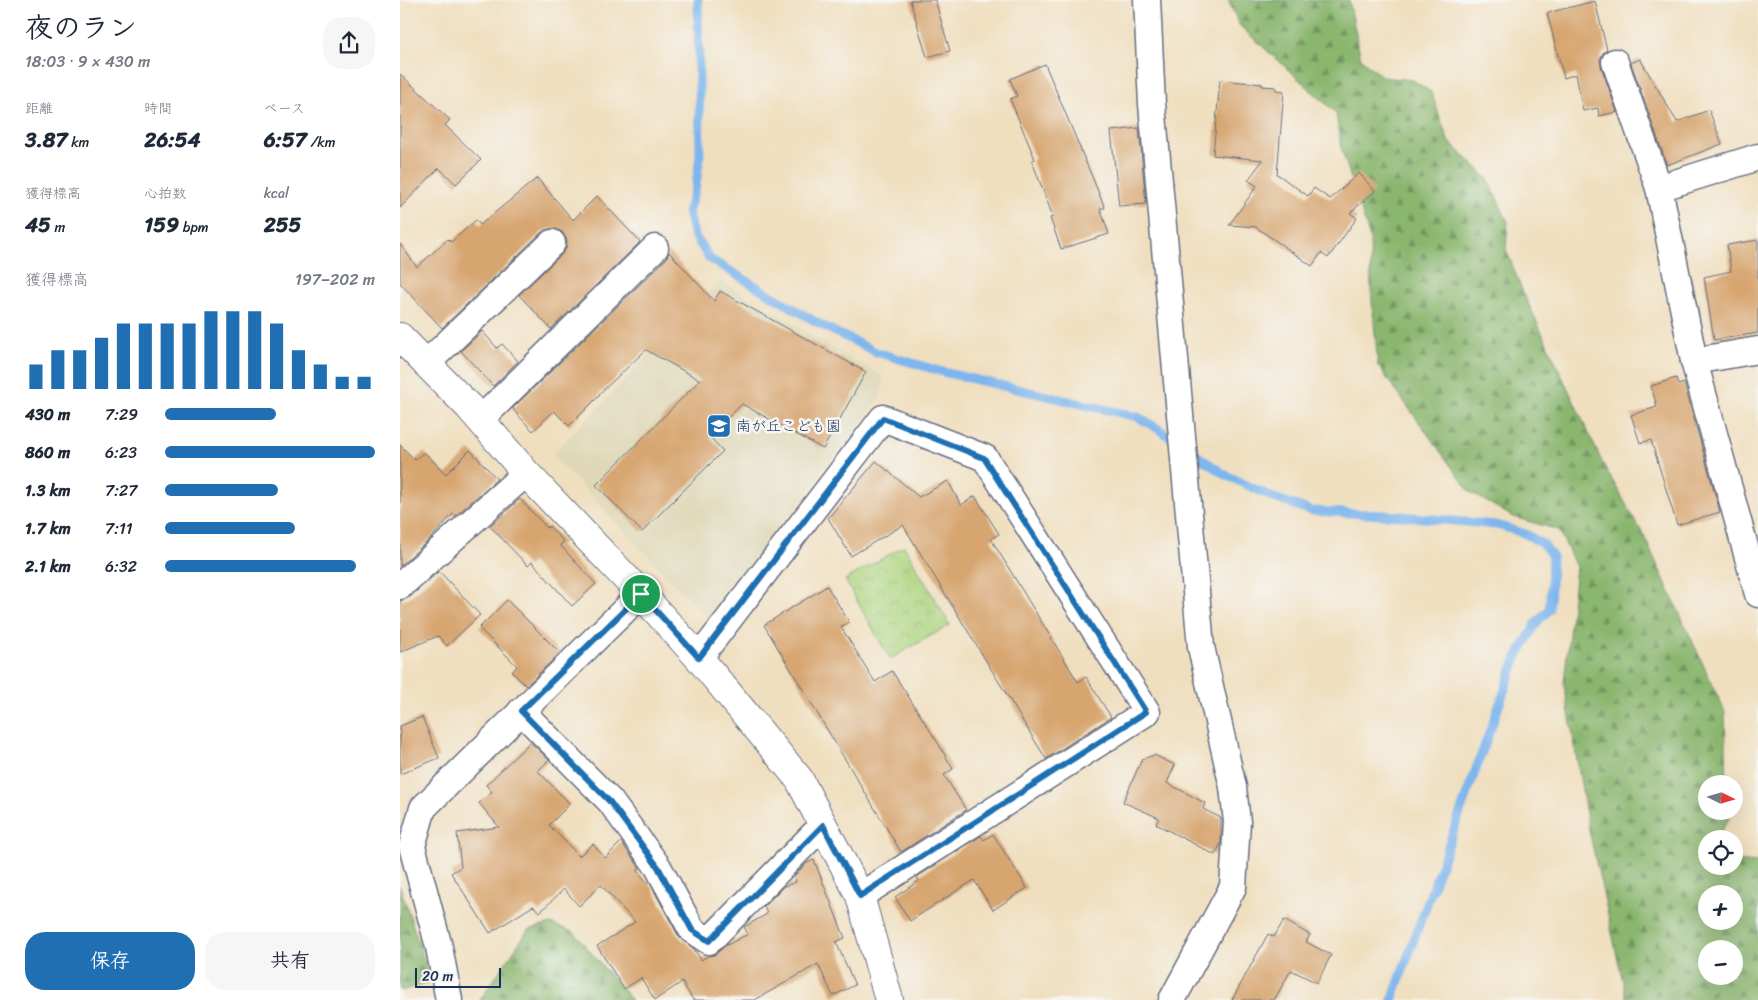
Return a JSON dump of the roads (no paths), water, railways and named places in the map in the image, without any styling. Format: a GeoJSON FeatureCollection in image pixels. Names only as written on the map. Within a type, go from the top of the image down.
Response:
{"type":"FeatureCollection","features":[{"type":"Feature","properties":{"kind":"street"},"geometry":{"type":"LineString","coordinates":[[1147,0],[1152,104],[1201,647],[1233,787],[1237,822],[1233,887],[1172,1000]]}},
{"type":"Feature","properties":{"kind":"street"},"geometry":{"type":"LineString","coordinates":[[1616,62],[1659,188],[1694,362],[1758,594]]}},
{"type":"Feature","properties":{"kind":"street"},"geometry":{"type":"LineString","coordinates":[[1659,188],[1758,157]]}},
{"type":"Feature","properties":{"kind":"street"},"geometry":{"type":"LineString","coordinates":[[427,363],[552,242]]}},
{"type":"Feature","properties":{"kind":"street"},"geometry":{"type":"LineString","coordinates":[[480,420],[655,248]]}},
{"type":"Feature","properties":{"kind":"street"},"geometry":{"type":"LineString","coordinates":[[403,344],[427,363],[526,473],[641,594],[699,658],[799,779],[860,896],[887,999]]}},
{"type":"Feature","properties":{"kind":"street"},"geometry":{"type":"LineString","coordinates":[[1694,362],[1758,350]]}},
{"type":"Feature","properties":{"kind":"street"},"geometry":{"type":"LineString","coordinates":[[699,658],[883,418],[984,458],[1146,712],[860,896]]}},
{"type":"Feature","properties":{"kind":"street"},"geometry":{"type":"LineString","coordinates":[[400,586],[526,473]]}},
{"type":"Feature","properties":{"kind":"street"},"geometry":{"type":"LineString","coordinates":[[449,1000],[439,947],[412,846],[423,808],[641,594]]}},
{"type":"Feature","properties":{"kind":"street"},"geometry":{"type":"LineString","coordinates":[[521,711],[610,802],[658,867],[692,930],[709,941],[823,825]]}},
{"type":"Feature","properties":{"kind":"waterway"},"geometry":{"type":"LineString","coordinates":[[698,0],[700,154],[696,186],[688,212],[694,235],[710,259],[823,326],[876,352],[943,372],[1138,417],[1224,474],[1274,498],[1312,511],[1401,516],[1497,525],[1526,534],[1544,545],[1552,556],[1549,610],[1537,622],[1516,659],[1392,1000]]}},
{"type":"Feature","properties":{"kind":"place","name":"南が丘こども園"},"geometry":{"type":"Point","coordinates":[719,426]}}]}
